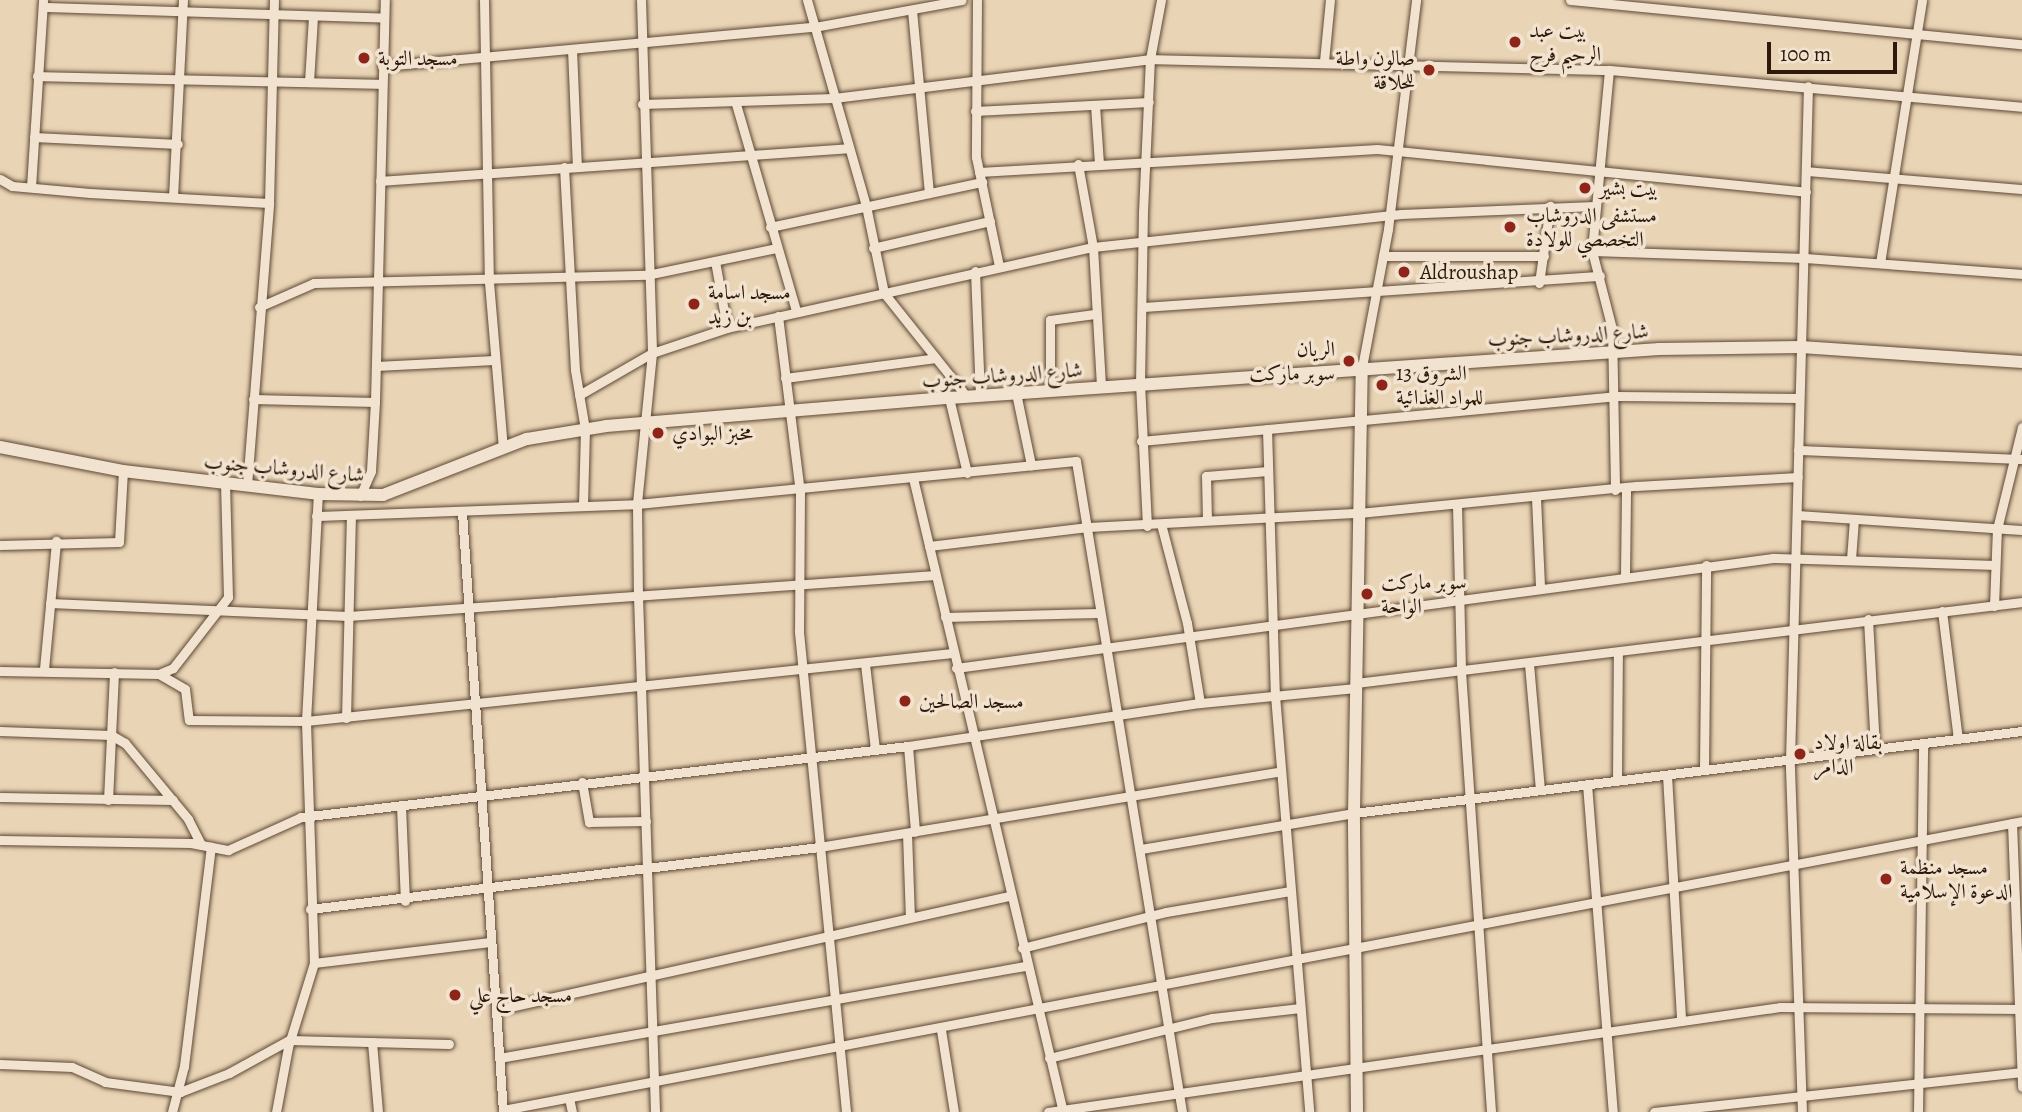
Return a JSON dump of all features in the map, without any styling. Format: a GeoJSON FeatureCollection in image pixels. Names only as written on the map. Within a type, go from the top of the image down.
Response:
{"type":"FeatureCollection","features":[{"type":"Feature","properties":{"kind":"street"},"geometry":{"type":"LineString","coordinates":[[173,197],[178,144],[183,0]]}},
{"type":"Feature","properties":{"kind":"street"},"geometry":{"type":"LineString","coordinates":[[247,485],[269,203],[274,0]]}},
{"type":"Feature","properties":{"kind":"street"},"geometry":{"type":"LineString","coordinates":[[360,496],[371,471],[375,402],[385,0]]}},
{"type":"Feature","properties":{"kind":"street"},"geometry":{"type":"LineString","coordinates":[[484,0],[489,282],[503,447]]}},
{"type":"Feature","properties":{"kind":"street"},"geometry":{"type":"LineString","coordinates":[[641,0],[647,275],[652,353],[637,504],[638,596],[655,1112]]}},
{"type":"Feature","properties":{"kind":"street"},"geometry":{"type":"LineString","coordinates":[[807,0],[866,206],[884,293],[936,358],[973,396]]}},
{"type":"Feature","properties":{"kind":"street"},"geometry":{"type":"LineString","coordinates":[[895,0],[897,11]]}},
{"type":"Feature","properties":{"kind":"street"},"geometry":{"type":"LineString","coordinates":[[382,66],[641,45],[814,27],[962,0]]}},
{"type":"Feature","properties":{"kind":"street"},"geometry":{"type":"LineString","coordinates":[[977,0],[975,111],[981,177],[999,266]]}},
{"type":"Feature","properties":{"kind":"street"},"geometry":{"type":"LineString","coordinates":[[1147,526],[1140,384],[1144,307],[1143,239],[1150,59],[1161,0]]}},
{"type":"Feature","properties":{"kind":"street"},"geometry":{"type":"LineString","coordinates":[[1324,61],[1330,0]]}},
{"type":"Feature","properties":{"kind":"street"},"geometry":{"type":"LineString","coordinates":[[1357,1112],[1354,813],[1362,368],[1383,256],[1416,0]]}},
{"type":"Feature","properties":{"kind":"street"},"geometry":{"type":"LineString","coordinates":[[1570,0],[2022,44]]}},
{"type":"Feature","properties":{"kind":"street"},"geometry":{"type":"LineString","coordinates":[[1880,263],[1906,96],[1919,34],[1922,0]]}},
{"type":"Feature","properties":{"kind":"street"},"geometry":{"type":"LineString","coordinates":[[31,187],[43,3],[182,13],[384,18]]}},
{"type":"Feature","properties":{"kind":"street"},"geometry":{"type":"LineString","coordinates":[[912,10],[916,88],[929,193]]}},
{"type":"Feature","properties":{"kind":"street"},"geometry":{"type":"LineString","coordinates":[[309,82],[313,17]]}},
{"type":"Feature","properties":{"kind":"street"},"geometry":{"type":"LineString","coordinates":[[572,49],[577,166]]}},
{"type":"Feature","properties":{"kind":"street"},"geometry":{"type":"LineString","coordinates":[[642,104],[736,104],[834,98],[1150,59],[1407,62],[1609,69],[2022,107]]}},
{"type":"Feature","properties":{"kind":"street"},"geometry":{"type":"LineString","coordinates":[[1609,69],[1597,170],[1592,251],[1600,276],[1613,351],[1615,490]]}},
{"type":"Feature","properties":{"kind":"street"},"geometry":{"type":"LineString","coordinates":[[37,76],[382,84]]}},
{"type":"Feature","properties":{"kind":"street"},"geometry":{"type":"LineString","coordinates":[[1802,1112],[1790,760],[1808,86]]}},
{"type":"Feature","properties":{"kind":"street"},"geometry":{"type":"LineString","coordinates":[[975,111],[1149,102]]}},
{"type":"Feature","properties":{"kind":"street"},"geometry":{"type":"LineString","coordinates":[[736,104],[748,156],[796,311]]}},
{"type":"Feature","properties":{"kind":"street"},"geometry":{"type":"LineString","coordinates":[[1095,105],[1099,163]]}},
{"type":"Feature","properties":{"kind":"street"},"geometry":{"type":"LineString","coordinates":[[34,137],[178,144]]}},
{"type":"Feature","properties":{"kind":"street"},"geometry":{"type":"LineString","coordinates":[[380,181],[848,148]]}},
{"type":"Feature","properties":{"kind":"street"},"geometry":{"type":"LineString","coordinates":[[770,228],[929,193],[981,177],[1078,164],[1146,159],[1397,152],[1805,192]]}},
{"type":"Feature","properties":{"kind":"street"},"geometry":{"type":"LineString","coordinates":[[1078,164],[1093,247],[1101,387]]}},
{"type":"Feature","properties":{"kind":"street"},"geometry":{"type":"LineString","coordinates":[[564,167],[568,278],[579,395],[585,429],[583,504]]}},
{"type":"Feature","properties":{"kind":"street"},"geometry":{"type":"LineString","coordinates":[[1806,171],[2022,189]]}},
{"type":"Feature","properties":{"kind":"street"},"geometry":{"type":"LineString","coordinates":[[0,179],[31,187],[269,203]]}},
{"type":"Feature","properties":{"kind":"street"},"geometry":{"type":"LineString","coordinates":[[1539,283],[1550,206]]}},
{"type":"Feature","properties":{"kind":"street"},"geometry":{"type":"LineString","coordinates":[[579,395],[652,353],[727,328],[1093,247],[1143,239],[1389,215],[1594,206]]}},
{"type":"Feature","properties":{"kind":"street"},"geometry":{"type":"LineString","coordinates":[[873,248],[990,221]]}},
{"type":"Feature","properties":{"kind":"street"},"geometry":{"type":"LineString","coordinates":[[259,307],[314,283],[489,282],[647,275],[776,248]]}},
{"type":"Feature","properties":{"kind":"street"},"geometry":{"type":"LineString","coordinates":[[1592,251],[1805,258],[2022,274]]}},
{"type":"Feature","properties":{"kind":"street"},"geometry":{"type":"LineString","coordinates":[[1383,256],[1544,257]]}},
{"type":"Feature","properties":{"kind":"street"},"geometry":{"type":"LineString","coordinates":[[715,261],[727,328]]}},
{"type":"Feature","properties":{"kind":"street"},"geometry":{"type":"LineString","coordinates":[[973,396],[975,271]]}},
{"type":"Feature","properties":{"kind":"street"},"geometry":{"type":"LineString","coordinates":[[1144,307],[1539,283],[1600,276]]}},
{"type":"Feature","properties":{"kind":"street"},"geometry":{"type":"LineString","coordinates":[[1050,391],[1050,320],[1095,314]]}},
{"type":"Feature","properties":{"kind":"street"},"geometry":{"type":"LineString","coordinates":[[778,316],[800,492],[797,585],[803,669],[846,1112]]}},
{"type":"Feature","properties":{"kind":"street","name":"شارع الدروشاب جنوب"},"geometry":{"type":"LineString","coordinates":[[0,447],[123,471],[318,494],[360,496],[402,491],[503,447],[585,429],[973,396],[1613,351],[1801,347],[2022,362]]}},
{"type":"Feature","properties":{"kind":"street"},"geometry":{"type":"LineString","coordinates":[[785,378],[936,358]]}},
{"type":"Feature","properties":{"kind":"street"},"geometry":{"type":"LineString","coordinates":[[376,366],[494,360]]}},
{"type":"Feature","properties":{"kind":"street"},"geometry":{"type":"LineString","coordinates":[[1016,393],[1031,465]]}},
{"type":"Feature","properties":{"kind":"street"},"geometry":{"type":"LineString","coordinates":[[1141,441],[1362,423],[1615,396],[1798,398]]}},
{"type":"Feature","properties":{"kind":"street"},"geometry":{"type":"LineString","coordinates":[[949,398],[967,473]]}},
{"type":"Feature","properties":{"kind":"street"},"geometry":{"type":"LineString","coordinates":[[253,399],[375,402]]}},
{"type":"Feature","properties":{"kind":"street"},"geometry":{"type":"LineString","coordinates":[[1994,606],[1992,565],[1997,529],[2018,459],[2022,427]]}},
{"type":"Feature","properties":{"kind":"street"},"geometry":{"type":"LineString","coordinates":[[1267,429],[1275,695],[1309,1112]]}},
{"type":"Feature","properties":{"kind":"street"},"geometry":{"type":"LineString","coordinates":[[1798,450],[2018,459]]}},
{"type":"Feature","properties":{"kind":"street"},"geometry":{"type":"LineString","coordinates":[[316,516],[637,504],[800,492],[1076,461],[1182,1112]]}},
{"type":"Feature","properties":{"kind":"street"},"geometry":{"type":"LineString","coordinates":[[0,545],[56,541],[118,542],[123,471]]}},
{"type":"Feature","properties":{"kind":"street"},"geometry":{"type":"LineString","coordinates":[[1207,520],[1206,476],[1268,471]]}},
{"type":"Feature","properties":{"kind":"street"},"geometry":{"type":"LineString","coordinates":[[929,546],[1087,527],[1359,513],[1536,498],[1615,490],[1626,486],[1798,477]]}},
{"type":"Feature","properties":{"kind":"street"},"geometry":{"type":"LineString","coordinates":[[913,478],[970,738],[1063,1111]]}},
{"type":"Feature","properties":{"kind":"street"},"geometry":{"type":"LineString","coordinates":[[0,671],[44,669],[159,674],[173,668],[228,597],[225,483]]}},
{"type":"Feature","properties":{"kind":"street"},"geometry":{"type":"LineString","coordinates":[[1625,575],[1626,486]]}},
{"type":"Feature","properties":{"kind":"street"},"geometry":{"type":"LineString","coordinates":[[276,1112],[289,1040],[314,963],[310,909],[306,721],[309,616],[318,494]]}},
{"type":"Feature","properties":{"kind":"street"},"geometry":{"type":"LineString","coordinates":[[1536,498],[1540,587]]}},
{"type":"Feature","properties":{"kind":"street"},"geometry":{"type":"LineString","coordinates":[[1457,505],[1461,671],[1491,1112]]}},
{"type":"Feature","properties":{"kind":"street"},"geometry":{"type":"LineString","coordinates":[[462,512],[471,607],[486,892],[503,1111],[941,1030],[1356,946],[2022,821]]}},
{"type":"Feature","properties":{"kind":"street"},"geometry":{"type":"LineString","coordinates":[[1797,515],[2022,530]]}},
{"type":"Feature","properties":{"kind":"street"},"geometry":{"type":"LineString","coordinates":[[346,718],[351,516]]}},
{"type":"Feature","properties":{"kind":"street"},"geometry":{"type":"LineString","coordinates":[[1851,559],[1854,519]]}},
{"type":"Feature","properties":{"kind":"street"},"geometry":{"type":"LineString","coordinates":[[1161,524],[1190,637],[1200,703]]}},
{"type":"Feature","properties":{"kind":"street"},"geometry":{"type":"LineString","coordinates":[[44,669],[56,541]]}},
{"type":"Feature","properties":{"kind":"street"},"geometry":{"type":"LineString","coordinates":[[956,668],[1107,650],[1460,597],[1706,565],[1795,557],[1992,565]]}},
{"type":"Feature","properties":{"kind":"street"},"geometry":{"type":"LineString","coordinates":[[1704,770],[1706,565]]}},
{"type":"Feature","properties":{"kind":"street"},"geometry":{"type":"LineString","coordinates":[[50,603],[348,616],[936,575]]}},
{"type":"Feature","properties":{"kind":"street"},"geometry":{"type":"LineString","coordinates":[[0,840],[234,849],[310,816],[481,797],[582,782],[908,746],[1200,703],[1706,642],[1868,619],[2022,603]]}},
{"type":"Feature","properties":{"kind":"street"},"geometry":{"type":"LineString","coordinates":[[1942,611],[1958,739]]}},
{"type":"Feature","properties":{"kind":"street"},"geometry":{"type":"LineString","coordinates":[[945,617],[1100,613]]}},
{"type":"Feature","properties":{"kind":"street"},"geometry":{"type":"LineString","coordinates":[[1868,619],[1875,749]]}},
{"type":"Feature","properties":{"kind":"street"},"geometry":{"type":"LineString","coordinates":[[159,674],[185,689],[189,720],[306,721],[953,653]]}},
{"type":"Feature","properties":{"kind":"street"},"geometry":{"type":"LineString","coordinates":[[1617,781],[1618,653]]}},
{"type":"Feature","properties":{"kind":"street"},"geometry":{"type":"LineString","coordinates":[[865,663],[875,749]]}},
{"type":"Feature","properties":{"kind":"street"},"geometry":{"type":"LineString","coordinates":[[1529,664],[1540,790]]}},
{"type":"Feature","properties":{"kind":"street"},"geometry":{"type":"LineString","coordinates":[[108,800],[114,672]]}},
{"type":"Feature","properties":{"kind":"street"},"geometry":{"type":"LineString","coordinates":[[0,731],[111,735],[134,751],[206,846],[180,1092],[172,1112]]}},
{"type":"Feature","properties":{"kind":"street"},"geometry":{"type":"LineString","coordinates":[[1141,849],[1285,827],[1354,813],[2022,732]]}},
{"type":"Feature","properties":{"kind":"street"},"geometry":{"type":"LineString","coordinates":[[1918,1112],[1917,1006],[1923,744]]}},
{"type":"Feature","properties":{"kind":"street"},"geometry":{"type":"LineString","coordinates":[[908,746],[910,917]]}},
{"type":"Feature","properties":{"kind":"street"},"geometry":{"type":"LineString","coordinates":[[310,909],[405,901],[648,872],[1132,798],[1281,771]]}},
{"type":"Feature","properties":{"kind":"street"},"geometry":{"type":"LineString","coordinates":[[1667,775],[1681,1021]]}},
{"type":"Feature","properties":{"kind":"street"},"geometry":{"type":"LineString","coordinates":[[582,782],[589,822],[646,821]]}},
{"type":"Feature","properties":{"kind":"street"},"geometry":{"type":"LineString","coordinates":[[1587,785],[1613,1112]]}},
{"type":"Feature","properties":{"kind":"street"},"geometry":{"type":"LineString","coordinates":[[0,797],[173,800]]}},
{"type":"Feature","properties":{"kind":"street"},"geometry":{"type":"LineString","coordinates":[[401,806],[405,901]]}},
{"type":"Feature","properties":{"kind":"street"},"geometry":{"type":"LineString","coordinates":[[2012,823],[2022,1087]]}},
{"type":"Feature","properties":{"kind":"street"},"geometry":{"type":"LineString","coordinates":[[1022,948],[1152,915],[1290,891]]}},
{"type":"Feature","properties":{"kind":"street"},"geometry":{"type":"LineString","coordinates":[[496,1010],[1009,896]]}},
{"type":"Feature","properties":{"kind":"street"},"geometry":{"type":"LineString","coordinates":[[314,963],[490,942]]}},
{"type":"Feature","properties":{"kind":"street"},"geometry":{"type":"LineString","coordinates":[[499,1058],[652,1029],[1025,966]]}},
{"type":"Feature","properties":{"kind":"street"},"geometry":{"type":"LineString","coordinates":[[1048,1112],[1797,1006],[2020,1009]]}},
{"type":"Feature","properties":{"kind":"street"},"geometry":{"type":"LineString","coordinates":[[1049,1058],[1244,1011],[1300,1008]]}},
{"type":"Feature","properties":{"kind":"street"},"geometry":{"type":"LineString","coordinates":[[941,1030],[954,1112]]}},
{"type":"Feature","properties":{"kind":"street"},"geometry":{"type":"LineString","coordinates":[[0,1064],[72,1067],[105,1082],[180,1092],[229,1073],[289,1040],[449,1044]]}},
{"type":"Feature","properties":{"kind":"street"},"geometry":{"type":"LineString","coordinates":[[372,1042],[378,1112]]}},
{"type":"Feature","properties":{"kind":"street"},"geometry":{"type":"LineString","coordinates":[[1654,1112],[2021,1072]]}},
{"type":"Feature","properties":{"kind":"street"},"geometry":{"type":"LineString","coordinates":[[569,1098],[572,1112]]}},
{"type":"Feature","properties":{"kind":"place","name":"بيت عبد الرحيم فرح"},"geometry":{"type":"Point","coordinates":[1515,42]}},
{"type":"Feature","properties":{"kind":"place","name":"مسجد التوبة"},"geometry":{"type":"Point","coordinates":[364,58]}},
{"type":"Feature","properties":{"kind":"place","name":"صالون واطة للحلاقة"},"geometry":{"type":"Point","coordinates":[1429,70]}},
{"type":"Feature","properties":{"kind":"place","name":"بيت بشير"},"geometry":{"type":"Point","coordinates":[1585,188]}},
{"type":"Feature","properties":{"kind":"place","name":"مستشفى الدروشاب التخصصي للولادة"},"geometry":{"type":"Point","coordinates":[1510,227]}},
{"type":"Feature","properties":{"kind":"place","name":"Aldroushap"},"geometry":{"type":"Point","coordinates":[1404,272]}},
{"type":"Feature","properties":{"kind":"place","name":"مسجد اسامة بن زيد"},"geometry":{"type":"Point","coordinates":[694,304]}},
{"type":"Feature","properties":{"kind":"place","name":"الريان سوبر ماركت"},"geometry":{"type":"Point","coordinates":[1349,361]}},
{"type":"Feature","properties":{"kind":"place","name":"الشروق 13 للمواد الغذائية"},"geometry":{"type":"Point","coordinates":[1382,385]}},
{"type":"Feature","properties":{"kind":"place","name":"مخبز البوادي"},"geometry":{"type":"Point","coordinates":[658,433]}},
{"type":"Feature","properties":{"kind":"place","name":"سوبر ماركت الواحة"},"geometry":{"type":"Point","coordinates":[1367,594]}},
{"type":"Feature","properties":{"kind":"place","name":"مسجد الصالحين"},"geometry":{"type":"Point","coordinates":[905,701]}},
{"type":"Feature","properties":{"kind":"place","name":"بقالة اولاد الدامر"},"geometry":{"type":"Point","coordinates":[1800,754]}},
{"type":"Feature","properties":{"kind":"place","name":"مسجد منظمة الدعوة الإسلامية"},"geometry":{"type":"Point","coordinates":[1886,879]}},
{"type":"Feature","properties":{"kind":"place","name":"مسجد حاج علي"},"geometry":{"type":"Point","coordinates":[455,995]}}]}
